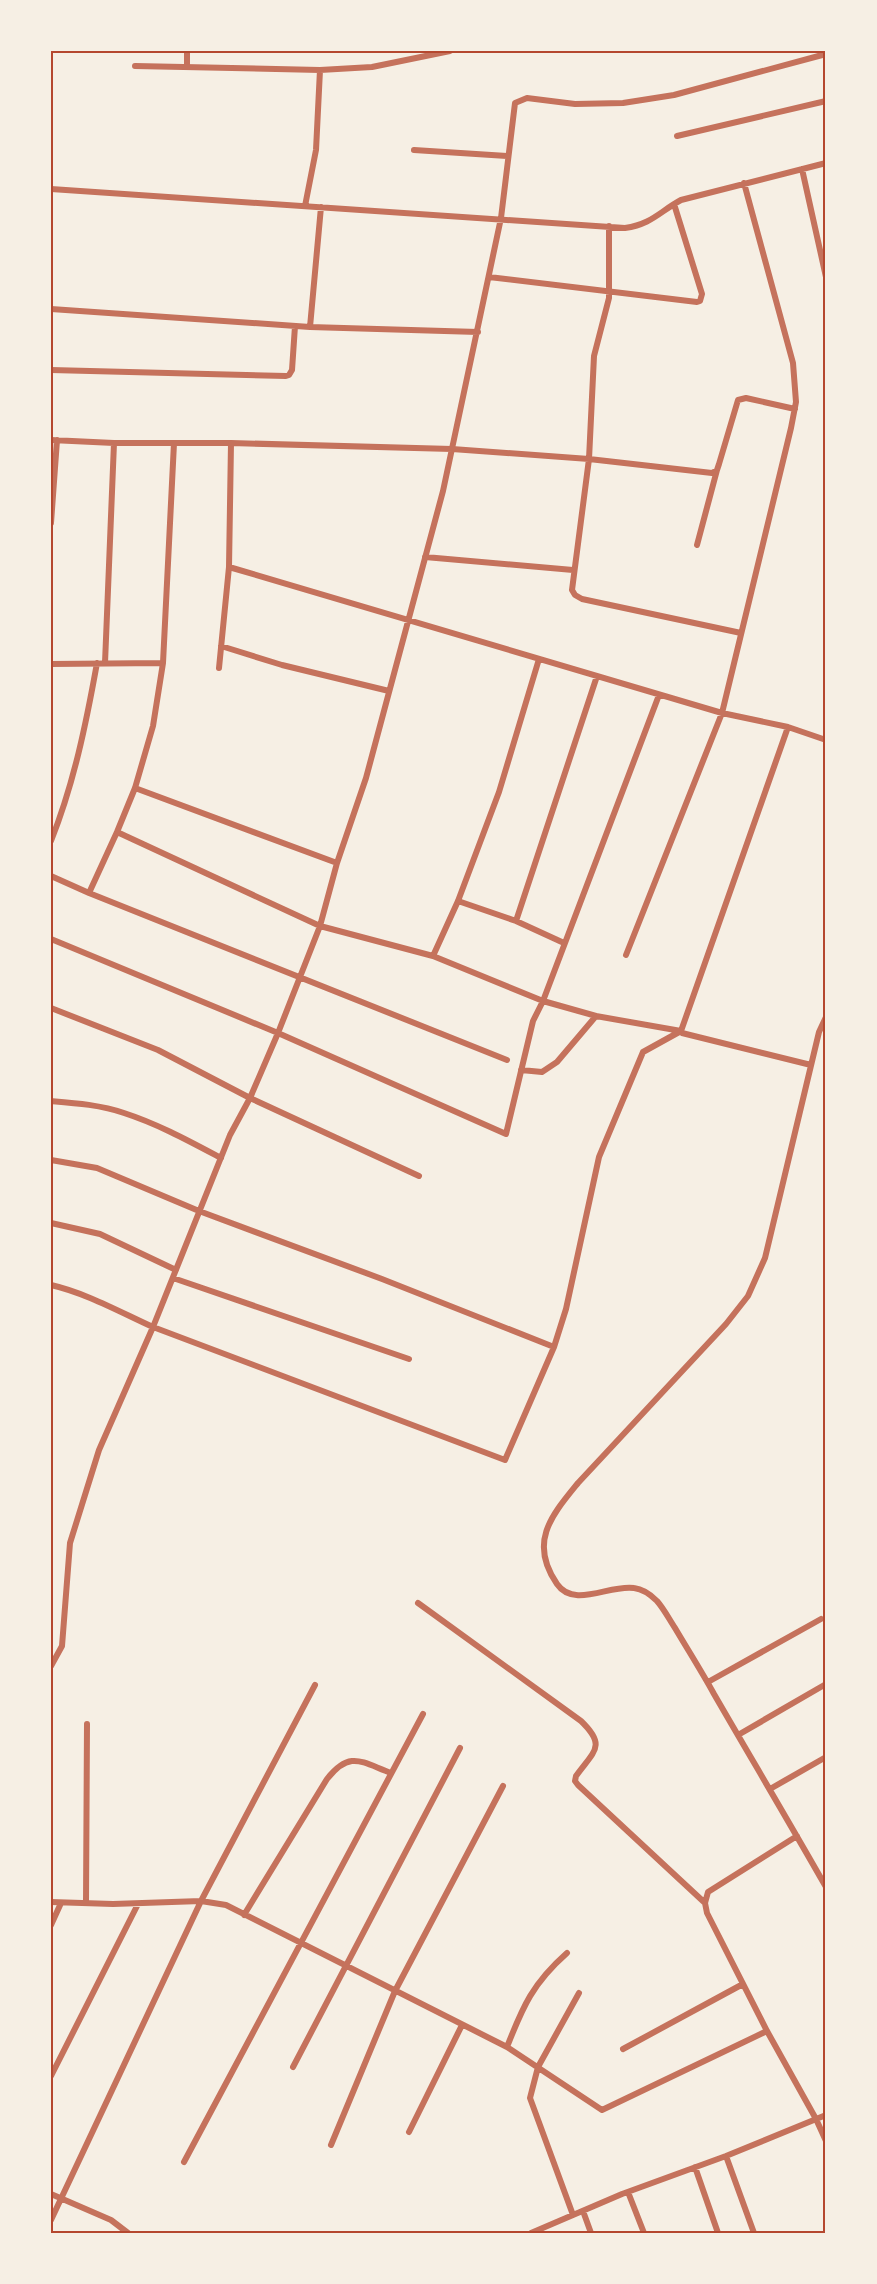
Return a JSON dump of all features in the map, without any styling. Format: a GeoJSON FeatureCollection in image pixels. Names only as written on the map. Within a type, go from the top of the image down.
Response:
{"type":"FeatureCollection","features":[{"type":"Feature","properties":{"kind":"street"},"geometry":{"type":"LineString","coordinates":[[187,51],[187,67]]}},
{"type":"Feature","properties":{"kind":"street"},"geometry":{"type":"LineString","coordinates":[[135,66],[320,70],[372,67],[450,51]]}},
{"type":"Feature","properties":{"kind":"street"},"geometry":{"type":"LineString","coordinates":[[51,1666],[62,1646],[70,1543],[99,1450],[153,1327],[221,1158],[278,1033],[320,926],[337,863],[366,778],[425,557],[478,332],[501,218],[515,103],[527,98],[574,104],[613,103],[674,95],[826,54]]}},
{"type":"Feature","properties":{"kind":"street"},"geometry":{"type":"LineString","coordinates":[[305,206],[316,150],[320,70]]}},
{"type":"Feature","properties":{"kind":"street"},"geometry":{"type":"LineString","coordinates":[[676,136],[826,101]]}},
{"type":"Feature","properties":{"kind":"street"},"geometry":{"type":"LineString","coordinates":[[414,150],[507,156]]}},
{"type":"Feature","properties":{"kind":"street"},"geometry":{"type":"LineString","coordinates":[[51,189],[625,228],[653,220],[681,200],[826,163]]}},
{"type":"Feature","properties":{"kind":"street"},"geometry":{"type":"LineString","coordinates":[[801,169],[826,277]]}},
{"type":"Feature","properties":{"kind":"street"},"geometry":{"type":"LineString","coordinates":[[626,955],[722,713],[795,409],[796,384],[793,363],[744,183]]}},
{"type":"Feature","properties":{"kind":"street"},"geometry":{"type":"LineString","coordinates":[[489,277],[697,302],[702,298],[674,204]]}},
{"type":"Feature","properties":{"kind":"street"},"geometry":{"type":"LineString","coordinates":[[310,327],[321,207]]}},
{"type":"Feature","properties":{"kind":"street"},"geometry":{"type":"LineString","coordinates":[[609,226],[609,291],[594,356],[589,459],[572,590],[575,596],[582,599],[741,633]]}},
{"type":"Feature","properties":{"kind":"street"},"geometry":{"type":"LineString","coordinates":[[51,309],[310,327],[478,332]]}},
{"type":"Feature","properties":{"kind":"street"},"geometry":{"type":"LineString","coordinates":[[51,370],[286,376],[292,370],[295,326]]}},
{"type":"Feature","properties":{"kind":"street"},"geometry":{"type":"LineString","coordinates":[[697,545],[738,400],[746,398],[795,409]]}},
{"type":"Feature","properties":{"kind":"street"},"geometry":{"type":"LineString","coordinates":[[51,523],[54,440],[452,449],[589,459],[707,473],[717,470]]}},
{"type":"Feature","properties":{"kind":"street"},"geometry":{"type":"LineString","coordinates":[[105,663],[114,443]]}},
{"type":"Feature","properties":{"kind":"street"},"geometry":{"type":"LineString","coordinates":[[88,893],[135,788],[153,726],[163,663],[174,443]]}},
{"type":"Feature","properties":{"kind":"street"},"geometry":{"type":"LineString","coordinates":[[219,668],[229,567],[231,443]]}},
{"type":"Feature","properties":{"kind":"street"},"geometry":{"type":"LineString","coordinates":[[425,557],[573,570]]}},
{"type":"Feature","properties":{"kind":"street"},"geometry":{"type":"LineString","coordinates":[[229,567],[722,713],[788,727],[826,740]]}},
{"type":"Feature","properties":{"kind":"street"},"geometry":{"type":"LineString","coordinates":[[221,646],[389,691]]}},
{"type":"Feature","properties":{"kind":"street"},"geometry":{"type":"LineString","coordinates":[[433,956],[458,901],[499,792],[538,659]]}},
{"type":"Feature","properties":{"kind":"street"},"geometry":{"type":"LineString","coordinates":[[51,841],[73,776],[97,663]]}},
{"type":"Feature","properties":{"kind":"street"},"geometry":{"type":"LineString","coordinates":[[51,664],[163,663]]}},
{"type":"Feature","properties":{"kind":"street"},"geometry":{"type":"LineString","coordinates":[[516,921],[597,676]]}},
{"type":"Feature","properties":{"kind":"street"},"geometry":{"type":"LineString","coordinates":[[51,939],[278,1033],[506,1134],[533,1021],[543,1001],[659,694]]}},
{"type":"Feature","properties":{"kind":"street"},"geometry":{"type":"LineString","coordinates":[[51,1285],[64,1288],[153,1327],[505,1460],[554,1347],[566,1310],[599,1157],[644,1052],[681,1031],[788,727]]}},
{"type":"Feature","properties":{"kind":"street"},"geometry":{"type":"LineString","coordinates":[[135,788],[337,863]]}},
{"type":"Feature","properties":{"kind":"street"},"geometry":{"type":"LineString","coordinates":[[117,832],[320,926],[433,956],[543,1001],[596,1016],[681,1031],[811,1065]]}},
{"type":"Feature","properties":{"kind":"street"},"geometry":{"type":"LineString","coordinates":[[51,876],[88,893],[507,1060]]}},
{"type":"Feature","properties":{"kind":"street"},"geometry":{"type":"LineString","coordinates":[[458,901],[516,921],[564,943]]}},
{"type":"Feature","properties":{"kind":"street"},"geometry":{"type":"LineString","coordinates":[[51,1008],[158,1050],[250,1098],[419,1176]]}},
{"type":"Feature","properties":{"kind":"street"},"geometry":{"type":"LineString","coordinates":[[521,1070],[542,1072],[557,1062],[596,1016]]}},
{"type":"Feature","properties":{"kind":"street"},"geometry":{"type":"LineString","coordinates":[[826,1017],[819,1032],[765,1258],[748,1296],[726,1324],[555,1511],[546,1528],[545,1560],[556,1584],[564,1591],[577,1595],[634,1588],[647,1592],[659,1603],[708,1682],[826,1887]]}},
{"type":"Feature","properties":{"kind":"street"},"geometry":{"type":"LineString","coordinates":[[51,1101],[78,1103],[123,1112],[169,1131],[221,1158]]}},
{"type":"Feature","properties":{"kind":"street"},"geometry":{"type":"LineString","coordinates":[[51,1160],[97,1168],[199,1211],[382,1279],[554,1347]]}},
{"type":"Feature","properties":{"kind":"street"},"geometry":{"type":"LineString","coordinates":[[51,1223],[100,1234],[176,1270]]}},
{"type":"Feature","properties":{"kind":"street"},"geometry":{"type":"LineString","coordinates":[[173,1278],[409,1359]]}},
{"type":"Feature","properties":{"kind":"street"},"geometry":{"type":"LineString","coordinates":[[418,1603],[581,1721],[591,1731],[597,1739],[596,1748],[576,1776],[575,1781],[705,1903]]}},
{"type":"Feature","properties":{"kind":"street"},"geometry":{"type":"LineString","coordinates":[[708,1682],[821,1619]]}},
{"type":"Feature","properties":{"kind":"street"},"geometry":{"type":"LineString","coordinates":[[738,1735],[826,1684]]}},
{"type":"Feature","properties":{"kind":"street"},"geometry":{"type":"LineString","coordinates":[[51,2220],[201,1901],[315,1685]]}},
{"type":"Feature","properties":{"kind":"street"},"geometry":{"type":"LineString","coordinates":[[183,2162],[423,1714]]}},
{"type":"Feature","properties":{"kind":"street"},"geometry":{"type":"LineString","coordinates":[[86,1903],[87,1724]]}},
{"type":"Feature","properties":{"kind":"street"},"geometry":{"type":"LineString","coordinates":[[293,2067],[460,1749]]}},
{"type":"Feature","properties":{"kind":"street"},"geometry":{"type":"LineString","coordinates":[[770,1789],[826,1757]]}},
{"type":"Feature","properties":{"kind":"street"},"geometry":{"type":"LineString","coordinates":[[244,1915],[327,1779],[338,1766],[347,1761],[356,1760],[391,1773]]}},
{"type":"Feature","properties":{"kind":"street"},"geometry":{"type":"LineString","coordinates":[[331,2145],[395,1991],[503,1786]]}},
{"type":"Feature","properties":{"kind":"street"},"geometry":{"type":"LineString","coordinates":[[797,1836],[708,1892],[705,1903],[707,1913],[826,2141]]}},
{"type":"Feature","properties":{"kind":"street"},"geometry":{"type":"LineString","coordinates":[[51,1902],[138,1904],[201,1901],[219,1903],[507,2047],[596,2109],[606,2110],[768,2031]]}},
{"type":"Feature","properties":{"kind":"street"},"geometry":{"type":"LineString","coordinates":[[51,1925],[61,1903]]}},
{"type":"Feature","properties":{"kind":"street"},"geometry":{"type":"LineString","coordinates":[[51,2076],[138,1904]]}},
{"type":"Feature","properties":{"kind":"street"},"geometry":{"type":"LineString","coordinates":[[507,2047],[524,2005],[537,1983],[567,1953]]}},
{"type":"Feature","properties":{"kind":"street"},"geometry":{"type":"LineString","coordinates":[[623,2049],[744,1984]]}},
{"type":"Feature","properties":{"kind":"street"},"geometry":{"type":"LineString","coordinates":[[573,2215],[530,2098],[538,2067],[579,1993]]}},
{"type":"Feature","properties":{"kind":"street"},"geometry":{"type":"LineString","coordinates":[[409,2132],[462,2025]]}},
{"type":"Feature","properties":{"kind":"street"},"geometry":{"type":"LineString","coordinates":[[531,2233],[628,2192],[726,2156],[826,2115]]}},
{"type":"Feature","properties":{"kind":"street"},"geometry":{"type":"LineString","coordinates":[[726,2156],[754,2233]]}},
{"type":"Feature","properties":{"kind":"street"},"geometry":{"type":"LineString","coordinates":[[696,2167],[718,2233]]}},
{"type":"Feature","properties":{"kind":"street"},"geometry":{"type":"LineString","coordinates":[[628,2192],[644,2233]]}},
{"type":"Feature","properties":{"kind":"street"},"geometry":{"type":"LineString","coordinates":[[51,2194],[111,2220],[128,2233]]}},
{"type":"Feature","properties":{"kind":"street"},"geometry":{"type":"LineString","coordinates":[[583,2211],[591,2233]]}}]}
